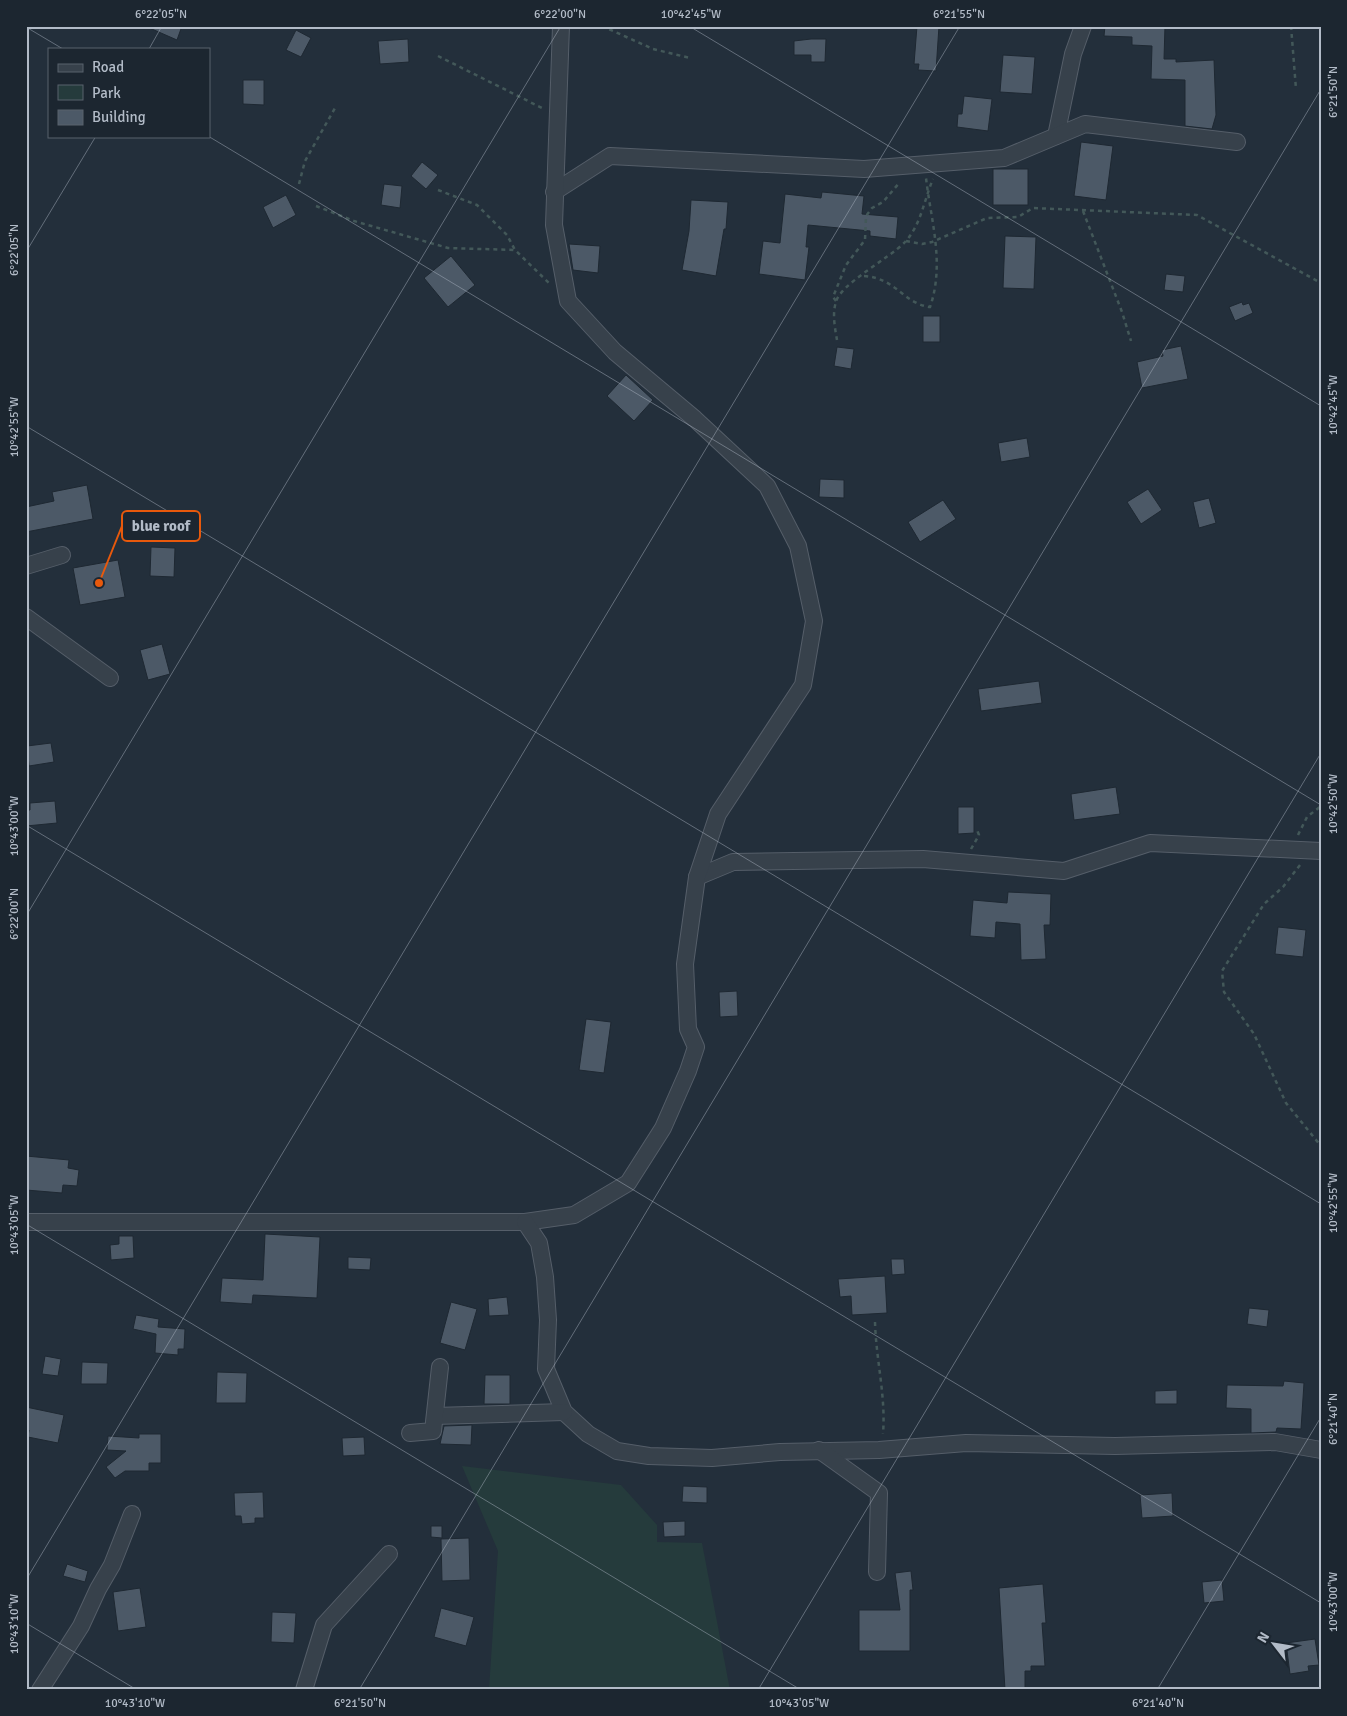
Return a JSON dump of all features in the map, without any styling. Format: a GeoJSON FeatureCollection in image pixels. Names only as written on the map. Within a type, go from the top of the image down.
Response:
{"type":"FeatureCollection","features":[{"type":"Feature","properties":{"kind":"street"},"geometry":{"type":"LineString","coordinates":[[26,1222],[525,1222],[574,1215],[628,1183],[663,1128],[688,1071],[696,1047],[688,1029],[685,964],[697,877],[718,814],[803,684],[814,621],[798,546],[767,486],[695,420],[615,352],[568,301],[554,225],[562,26]]}},
{"type":"Feature","properties":{"kind":"street"},"geometry":{"type":"LineString","coordinates":[[1056,136],[1074,54],[1083,26]]}},
{"type":"Feature","properties":{"kind":"street"},"geometry":{"type":"LineString","coordinates":[[554,192],[610,156],[864,169],[1004,158],[1085,124],[1237,142]]}},
{"type":"Feature","properties":{"kind":"street"},"geometry":{"type":"LineString","coordinates":[[26,566],[62,555]]}},
{"type":"Feature","properties":{"kind":"street"},"geometry":{"type":"LineString","coordinates":[[26,617],[110,678]]}},
{"type":"Feature","properties":{"kind":"street"},"geometry":{"type":"LineString","coordinates":[[697,877],[733,862],[923,859],[1064,870],[1150,843],[1321,851]]}},
{"type":"Feature","properties":{"kind":"street"},"geometry":{"type":"LineString","coordinates":[[525,1222],[539,1243],[545,1277],[548,1320],[546,1369],[564,1412],[588,1434],[617,1451],[649,1456],[712,1458],[819,1450],[882,1450],[966,1443],[1115,1446],[1275,1442],[1321,1450]]}},
{"type":"Feature","properties":{"kind":"street"},"geometry":{"type":"LineString","coordinates":[[410,1433],[433,1432],[440,1367]]}},
{"type":"Feature","properties":{"kind":"street"},"geometry":{"type":"LineString","coordinates":[[435,1416],[564,1412]]}},
{"type":"Feature","properties":{"kind":"street"},"geometry":{"type":"LineString","coordinates":[[819,1450],[879,1493],[878,1572]]}},
{"type":"Feature","properties":{"kind":"street"},"geometry":{"type":"LineString","coordinates":[[40,1690],[81,1626],[98,1589],[112,1565],[132,1514]]}},
{"type":"Feature","properties":{"kind":"street"},"geometry":{"type":"LineString","coordinates":[[304,1690],[324,1625],[389,1554]]}},
{"type":"Feature","properties":{"kind":"path"},"geometry":{"type":"LineString","coordinates":[[602,26],[653,49],[690,58]]}},
{"type":"Feature","properties":{"kind":"path"},"geometry":{"type":"LineString","coordinates":[[1291,26],[1296,90]]}},
{"type":"Feature","properties":{"kind":"path"},"geometry":{"type":"LineString","coordinates":[[438,56],[559,117]]}},
{"type":"Feature","properties":{"kind":"path"},"geometry":{"type":"LineString","coordinates":[[300,184],[305,161],[335,108]]}},
{"type":"Feature","properties":{"kind":"path"},"geometry":{"type":"LineString","coordinates":[[864,276],[874,276],[895,286],[919,306],[930,307],[934,294],[938,253],[924,164]]}},
{"type":"Feature","properties":{"kind":"path"},"geometry":{"type":"LineString","coordinates":[[837,340],[834,316],[836,301],[846,286],[864,276],[906,241],[920,218],[936,173],[924,164]]}},
{"type":"Feature","properties":{"kind":"path"},"geometry":{"type":"LineString","coordinates":[[836,301],[833,297],[846,265],[865,240],[866,216],[896,187],[924,164]]}},
{"type":"Feature","properties":{"kind":"path"},"geometry":{"type":"LineString","coordinates":[[438,190],[477,205],[507,236],[515,250],[568,301]]}},
{"type":"Feature","properties":{"kind":"path"},"geometry":{"type":"LineString","coordinates":[[316,206],[354,221],[448,248],[515,250]]}},
{"type":"Feature","properties":{"kind":"path"},"geometry":{"type":"LineString","coordinates":[[906,241],[922,244],[987,218],[1018,217],[1032,208],[1197,215],[1321,283]]}},
{"type":"Feature","properties":{"kind":"path"},"geometry":{"type":"LineString","coordinates":[[1083,211],[1122,312],[1131,341]]}},
{"type":"Feature","properties":{"kind":"path"},"geometry":{"type":"LineString","coordinates":[[1321,806],[1307,817],[1298,834],[1300,868],[1264,904],[1222,971],[1224,992],[1254,1034],[1286,1103],[1321,1146]]}},
{"type":"Feature","properties":{"kind":"path"},"geometry":{"type":"LineString","coordinates":[[875,1322],[876,1357],[883,1386],[885,1416],[882,1450]]}},
{"type":"Feature","properties":{"kind":"green space"},"geometry":{"type":"Polygon","coordinates":[[[462,1466],[621,1485],[657,1525],[657,1542],[702,1543],[730,1690],[489,1690],[498,1551],[462,1466]]]}},
{"type":"Feature","properties":{"kind":"building"},"geometry":{"type":"Polygon","coordinates":[[[145,26],[182,26],[177,40],[145,26]]]}},
{"type":"Feature","properties":{"kind":"building"},"geometry":{"type":"Polygon","coordinates":[[[917,26],[939,26],[936,71],[918,70],[919,64],[914,64],[917,26]]]}},
{"type":"Feature","properties":{"kind":"building"},"geometry":{"type":"Polygon","coordinates":[[[1105,26],[1165,26],[1164,59],[1176,59],[1176,62],[1214,60],[1216,115],[1212,129],[1185,126],[1185,80],[1151,79],[1152,46],[1132,45],[1132,37],[1104,36],[1105,26]]]}},
{"type":"Feature","properties":{"kind":"building"},"geometry":{"type":"Polygon","coordinates":[[[296,30],[311,38],[301,57],[286,50],[296,30]]]}},
{"type":"Feature","properties":{"kind":"building"},"geometry":{"type":"Polygon","coordinates":[[[408,39],[409,62],[380,64],[378,41],[408,39]]]}},
{"type":"Feature","properties":{"kind":"building"},"geometry":{"type":"Polygon","coordinates":[[[826,39],[825,62],[811,62],[811,55],[794,55],[794,41],[826,39]]]}},
{"type":"Feature","properties":{"kind":"building"},"geometry":{"type":"Polygon","coordinates":[[[1003,55],[1035,57],[1032,94],[1000,92],[1003,55]]]}},
{"type":"Feature","properties":{"kind":"building"},"geometry":{"type":"Polygon","coordinates":[[[243,80],[264,80],[264,105],[243,104],[243,80]]]}},
{"type":"Feature","properties":{"kind":"building"},"geometry":{"type":"Polygon","coordinates":[[[964,96],[992,99],[988,131],[957,127],[958,114],[962,114],[964,96]]]}},
{"type":"Feature","properties":{"kind":"building"},"geometry":{"type":"Polygon","coordinates":[[[1081,142],[1113,146],[1106,200],[1074,196],[1081,142]]]}},
{"type":"Feature","properties":{"kind":"building"},"geometry":{"type":"Polygon","coordinates":[[[422,162],[438,175],[426,189],[411,176],[422,162]]]}},
{"type":"Feature","properties":{"kind":"building"},"geometry":{"type":"Polygon","coordinates":[[[993,169],[1028,169],[1028,205],[993,205],[993,169]]]}},
{"type":"Feature","properties":{"kind":"building"},"geometry":{"type":"Polygon","coordinates":[[[384,184],[402,186],[400,208],[381,205],[384,184]]]}},
{"type":"Feature","properties":{"kind":"building"},"geometry":{"type":"Polygon","coordinates":[[[822,192],[864,196],[862,214],[898,217],[896,239],[870,236],[870,231],[808,225],[806,247],[809,247],[805,280],[759,274],[763,241],[780,243],[785,194],[821,198],[822,192]]]}},
{"type":"Feature","properties":{"kind":"building"},"geometry":{"type":"Polygon","coordinates":[[[286,195],[296,215],[273,228],[263,207],[286,195]]]}},
{"type":"Feature","properties":{"kind":"building"},"geometry":{"type":"Polygon","coordinates":[[[691,200],[728,202],[726,229],[724,229],[716,276],[682,270],[689,231],[691,200]]]}},
{"type":"Feature","properties":{"kind":"building"},"geometry":{"type":"Polygon","coordinates":[[[1005,236],[1036,237],[1034,289],[1003,288],[1005,236]]]}},
{"type":"Feature","properties":{"kind":"building"},"geometry":{"type":"Polygon","coordinates":[[[569,244],[600,246],[598,273],[573,270],[569,244]]]}},
{"type":"Feature","properties":{"kind":"building"},"geometry":{"type":"Polygon","coordinates":[[[451,256],[475,285],[448,307],[424,278],[451,256]]]}},
{"type":"Feature","properties":{"kind":"building"},"geometry":{"type":"Polygon","coordinates":[[[1166,274],[1185,276],[1183,292],[1164,290],[1166,274]]]}},
{"type":"Feature","properties":{"kind":"building"},"geometry":{"type":"Polygon","coordinates":[[[1242,302],[1243,305],[1249,303],[1253,313],[1235,321],[1229,307],[1242,302]]]}},
{"type":"Feature","properties":{"kind":"building"},"geometry":{"type":"Polygon","coordinates":[[[923,316],[940,316],[940,342],[923,342],[923,316]]]}},
{"type":"Feature","properties":{"kind":"building"},"geometry":{"type":"Polygon","coordinates":[[[1181,346],[1188,379],[1142,388],[1137,362],[1163,356],[1162,350],[1181,346]]]}},
{"type":"Feature","properties":{"kind":"building"},"geometry":{"type":"Polygon","coordinates":[[[837,347],[854,349],[851,369],[834,366],[837,347]]]}},
{"type":"Feature","properties":{"kind":"building"},"geometry":{"type":"Polygon","coordinates":[[[626,375],[653,400],[634,421],[607,396],[626,375]]]}},
{"type":"Feature","properties":{"kind":"building"},"geometry":{"type":"Polygon","coordinates":[[[1027,438],[1030,457],[1001,462],[998,443],[1027,438]]]}},
{"type":"Feature","properties":{"kind":"building"},"geometry":{"type":"Polygon","coordinates":[[[820,479],[844,480],[844,498],[819,497],[820,479]]]}},
{"type":"Feature","properties":{"kind":"building"},"geometry":{"type":"Polygon","coordinates":[[[87,485],[93,519],[26,532],[26,507],[54,501],[52,492],[87,485]]]}},
{"type":"Feature","properties":{"kind":"building"},"geometry":{"type":"Polygon","coordinates":[[[1148,489],[1162,510],[1141,524],[1127,502],[1148,489]]]}},
{"type":"Feature","properties":{"kind":"building"},"geometry":{"type":"Polygon","coordinates":[[[1209,498],[1216,523],[1199,528],[1193,502],[1209,498]]]}},
{"type":"Feature","properties":{"kind":"building"},"geometry":{"type":"Polygon","coordinates":[[[943,500],[956,519],[920,542],[908,522],[943,500]]]}},
{"type":"Feature","properties":{"kind":"building"},"geometry":{"type":"Polygon","coordinates":[[[151,547],[175,548],[174,577],[150,576],[151,547]]]}},
{"type":"Feature","properties":{"kind":"building"},"geometry":{"type":"Polygon","coordinates":[[[118,560],[125,597],[80,605],[73,568],[118,560]]]}},
{"type":"Feature","properties":{"kind":"building"},"geometry":{"type":"Polygon","coordinates":[[[162,644],[170,674],[148,680],[140,650],[162,644]]]}},
{"type":"Feature","properties":{"kind":"building"},"geometry":{"type":"Polygon","coordinates":[[[1039,681],[1042,703],[981,711],[978,689],[1039,681]]]}},
{"type":"Feature","properties":{"kind":"building"},"geometry":{"type":"Polygon","coordinates":[[[51,743],[54,762],[29,766],[27,746],[51,743]]]}},
{"type":"Feature","properties":{"kind":"building"},"geometry":{"type":"Polygon","coordinates":[[[1116,787],[1120,814],[1074,820],[1071,794],[1116,787]]]}},
{"type":"Feature","properties":{"kind":"building"},"geometry":{"type":"Polygon","coordinates":[[[55,801],[57,823],[26,826],[26,810],[30,810],[30,803],[55,801]]]}},
{"type":"Feature","properties":{"kind":"building"},"geometry":{"type":"Polygon","coordinates":[[[958,807],[974,807],[974,833],[958,834],[958,807]]]}},
{"type":"Feature","properties":{"kind":"building"},"geometry":{"type":"Polygon","coordinates":[[[1008,892],[1051,894],[1050,925],[1044,925],[1046,959],[1021,960],[1020,924],[996,922],[995,938],[970,936],[973,900],[1007,903],[1008,892]]]}},
{"type":"Feature","properties":{"kind":"building"},"geometry":{"type":"Polygon","coordinates":[[[1278,927],[1306,930],[1303,957],[1275,954],[1278,927]]]}},
{"type":"Feature","properties":{"kind":"building"},"geometry":{"type":"Polygon","coordinates":[[[737,991],[738,1016],[720,1017],[719,992],[737,991]]]}},
{"type":"Feature","properties":{"kind":"building"},"geometry":{"type":"Polygon","coordinates":[[[586,1019],[611,1022],[604,1073],[579,1070],[586,1019]]]}},
{"type":"Feature","properties":{"kind":"building"},"geometry":{"type":"Polygon","coordinates":[[[26,1156],[69,1160],[68,1168],[79,1170],[77,1186],[63,1185],[62,1193],[26,1190],[26,1156]]]}},
{"type":"Feature","properties":{"kind":"building"},"geometry":{"type":"Polygon","coordinates":[[[265,1234],[320,1237],[317,1298],[253,1295],[252,1304],[220,1302],[222,1278],[263,1280],[265,1234]]]}},
{"type":"Feature","properties":{"kind":"building"},"geometry":{"type":"Polygon","coordinates":[[[119,1236],[133,1236],[134,1258],[111,1260],[110,1245],[119,1244],[119,1236]]]}},
{"type":"Feature","properties":{"kind":"building"},"geometry":{"type":"Polygon","coordinates":[[[348,1257],[371,1258],[370,1270],[348,1269],[348,1257]]]}},
{"type":"Feature","properties":{"kind":"building"},"geometry":{"type":"Polygon","coordinates":[[[891,1259],[904,1259],[905,1274],[892,1275],[891,1259]]]}},
{"type":"Feature","properties":{"kind":"building"},"geometry":{"type":"Polygon","coordinates":[[[885,1276],[887,1313],[852,1315],[851,1296],[840,1297],[838,1279],[885,1276]]]}},
{"type":"Feature","properties":{"kind":"building"},"geometry":{"type":"Polygon","coordinates":[[[507,1297],[509,1315],[489,1316],[488,1299],[507,1297]]]}},
{"type":"Feature","properties":{"kind":"building"},"geometry":{"type":"Polygon","coordinates":[[[451,1302],[477,1309],[465,1350],[440,1343],[451,1302]]]}},
{"type":"Feature","properties":{"kind":"building"},"geometry":{"type":"Polygon","coordinates":[[[1249,1308],[1269,1310],[1267,1327],[1247,1324],[1249,1308]]]}},
{"type":"Feature","properties":{"kind":"building"},"geometry":{"type":"Polygon","coordinates":[[[136,1315],[159,1319],[158,1327],[185,1329],[184,1349],[178,1349],[178,1355],[155,1353],[156,1334],[133,1329],[136,1315]]]}},
{"type":"Feature","properties":{"kind":"building"},"geometry":{"type":"Polygon","coordinates":[[[45,1356],[61,1359],[58,1376],[42,1374],[45,1356]]]}},
{"type":"Feature","properties":{"kind":"building"},"geometry":{"type":"Polygon","coordinates":[[[82,1362],[108,1363],[107,1384],[81,1384],[82,1362]]]}},
{"type":"Feature","properties":{"kind":"building"},"geometry":{"type":"Polygon","coordinates":[[[217,1372],[247,1373],[246,1403],[216,1403],[217,1372]]]}},
{"type":"Feature","properties":{"kind":"building"},"geometry":{"type":"Polygon","coordinates":[[[485,1375],[510,1375],[510,1404],[484,1404],[485,1375]]]}},
{"type":"Feature","properties":{"kind":"building"},"geometry":{"type":"Polygon","coordinates":[[[1284,1381],[1304,1383],[1301,1429],[1277,1428],[1276,1432],[1251,1433],[1251,1409],[1226,1408],[1227,1385],[1283,1386],[1284,1381]]]}},
{"type":"Feature","properties":{"kind":"building"},"geometry":{"type":"Polygon","coordinates":[[[1177,1390],[1177,1404],[1155,1404],[1155,1391],[1177,1390]]]}},
{"type":"Feature","properties":{"kind":"building"},"geometry":{"type":"Polygon","coordinates":[[[26,1407],[64,1415],[58,1443],[28,1437],[26,1407]]]}},
{"type":"Feature","properties":{"kind":"building"},"geometry":{"type":"Polygon","coordinates":[[[472,1425],[471,1445],[440,1444],[444,1426],[472,1425]]]}},
{"type":"Feature","properties":{"kind":"building"},"geometry":{"type":"Polygon","coordinates":[[[139,1434],[161,1434],[161,1463],[149,1463],[149,1471],[125,1471],[115,1478],[106,1467],[126,1451],[107,1450],[108,1436],[139,1438],[139,1434]]]}},
{"type":"Feature","properties":{"kind":"building"},"geometry":{"type":"Polygon","coordinates":[[[364,1437],[365,1455],[343,1456],[342,1438],[364,1437]]]}},
{"type":"Feature","properties":{"kind":"building"},"geometry":{"type":"Polygon","coordinates":[[[683,1486],[707,1487],[707,1503],[682,1502],[683,1486]]]}},
{"type":"Feature","properties":{"kind":"building"},"geometry":{"type":"Polygon","coordinates":[[[263,1492],[264,1518],[255,1518],[255,1523],[242,1524],[241,1516],[235,1516],[234,1493],[263,1492]]]}},
{"type":"Feature","properties":{"kind":"building"},"geometry":{"type":"Polygon","coordinates":[[[1172,1493],[1173,1516],[1142,1518],[1140,1495],[1172,1493]]]}},
{"type":"Feature","properties":{"kind":"building"},"geometry":{"type":"Polygon","coordinates":[[[685,1521],[685,1536],[664,1537],[663,1522],[685,1521]]]}},
{"type":"Feature","properties":{"kind":"building"},"geometry":{"type":"Polygon","coordinates":[[[431,1526],[442,1526],[442,1538],[431,1537],[431,1526]]]}},
{"type":"Feature","properties":{"kind":"building"},"geometry":{"type":"Polygon","coordinates":[[[469,1538],[470,1580],[442,1581],[441,1539],[469,1538]]]}},
{"type":"Feature","properties":{"kind":"building"},"geometry":{"type":"Polygon","coordinates":[[[67,1564],[88,1571],[85,1582],[63,1576],[67,1564]]]}},
{"type":"Feature","properties":{"kind":"building"},"geometry":{"type":"Polygon","coordinates":[[[911,1571],[913,1590],[910,1590],[910,1651],[859,1651],[859,1610],[900,1610],[895,1573],[911,1571]]]}},
{"type":"Feature","properties":{"kind":"building"},"geometry":{"type":"Polygon","coordinates":[[[1222,1580],[1224,1601],[1204,1603],[1202,1582],[1222,1580]]]}},
{"type":"Feature","properties":{"kind":"building"},"geometry":{"type":"Polygon","coordinates":[[[1043,1584],[1046,1623],[1042,1623],[1045,1666],[1031,1666],[1031,1671],[1025,1671],[1025,1690],[1005,1690],[999,1588],[1043,1584]]]}},
{"type":"Feature","properties":{"kind":"building"},"geometry":{"type":"Polygon","coordinates":[[[140,1588],[146,1627],[118,1631],[113,1592],[140,1588]]]}},
{"type":"Feature","properties":{"kind":"building"},"geometry":{"type":"Polygon","coordinates":[[[441,1608],[474,1617],[466,1646],[434,1637],[441,1608]]]}},
{"type":"Feature","properties":{"kind":"building"},"geometry":{"type":"Polygon","coordinates":[[[272,1612],[296,1613],[294,1643],[271,1642],[272,1612]]]}},
{"type":"Feature","properties":{"kind":"building"},"geometry":{"type":"Polygon","coordinates":[[[1315,1639],[1319,1665],[1308,1666],[1309,1671],[1290,1674],[1286,1643],[1315,1639]]]}},
{"type":"Feature","properties":{"kind":"place","name":"blue roof"},"geometry":{"type":"Point","coordinates":[99,583]}}]}
